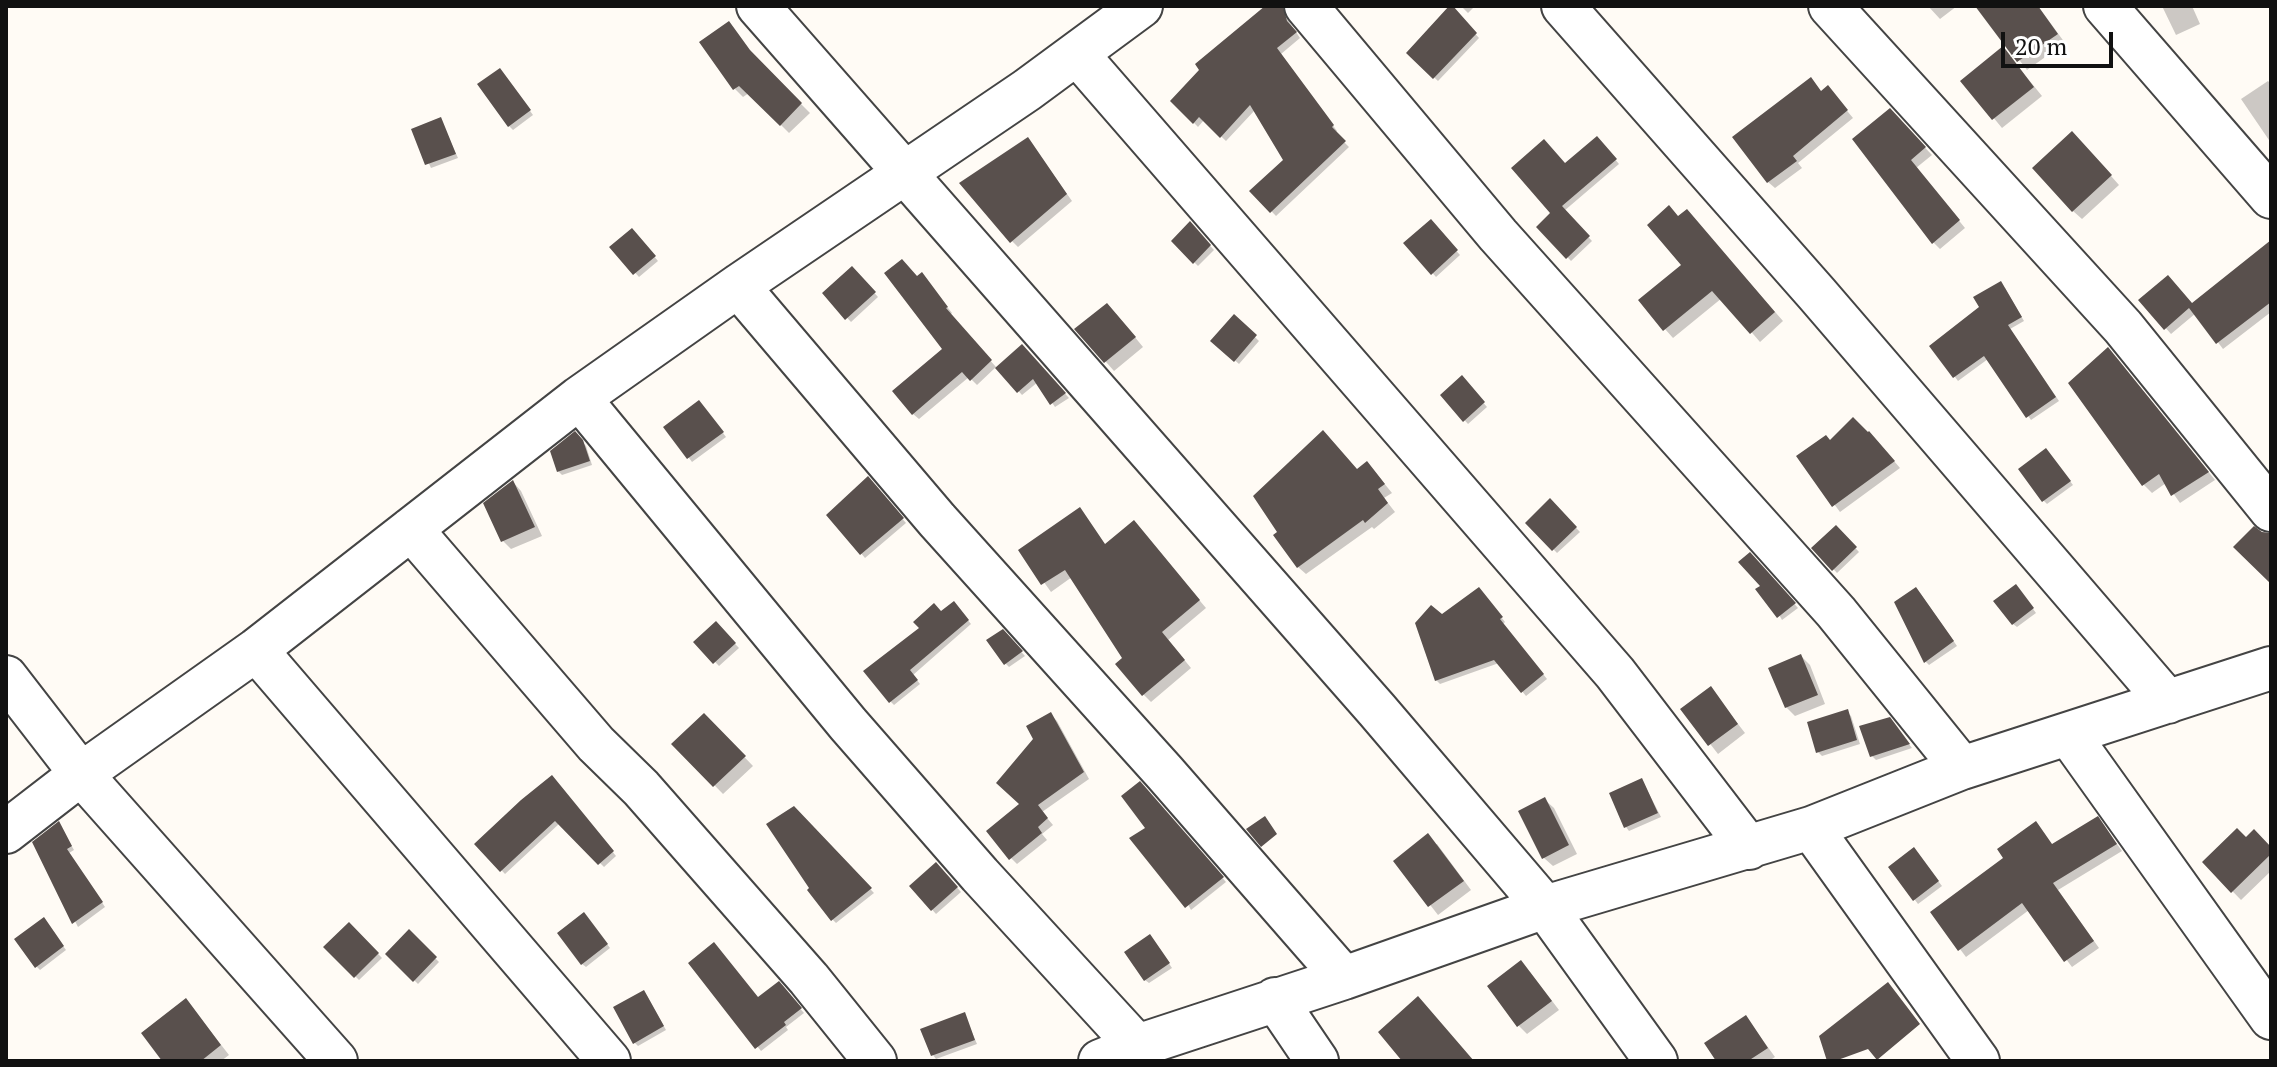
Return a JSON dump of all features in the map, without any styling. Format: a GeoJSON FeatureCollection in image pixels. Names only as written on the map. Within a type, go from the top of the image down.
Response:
{"type":"FeatureCollection","features":[{"type":"Feature","properties":{"kind":"street"},"geometry":{"type":"LineString","coordinates":[[758,6],[1377,710],[1545,907],[1656,1061]]}},
{"type":"Feature","properties":{"kind":"street"},"geometry":{"type":"LineString","coordinates":[[6,832],[81,774],[256,650],[579,398],[1077,54],[1141,6]]}},
{"type":"Feature","properties":{"kind":"street"},"geometry":{"type":"LineString","coordinates":[[1306,6],[1498,235],[1836,612],[1962,768]]}},
{"type":"Feature","properties":{"kind":"street"},"geometry":{"type":"LineString","coordinates":[[1563,6],[1817,294],[2168,702]]}},
{"type":"Feature","properties":{"kind":"street"},"geometry":{"type":"LineString","coordinates":[[1830,6],[2123,327],[2271,510]]}},
{"type":"Feature","properties":{"kind":"street"},"geometry":{"type":"LineString","coordinates":[[2105,6],[2271,197]]}},
{"type":"Feature","properties":{"kind":"street"},"geometry":{"type":"LineString","coordinates":[[1077,54],[1615,673],[1749,848]]}},
{"type":"Feature","properties":{"kind":"street"},"geometry":{"type":"LineString","coordinates":[[738,286],[937,520],[1344,978]]}},
{"type":"Feature","properties":{"kind":"street"},"geometry":{"type":"LineString","coordinates":[[579,398],[848,724],[980,875],[1118,1053],[1545,907],[1811,828],[1962,768],[2271,668]]}},
{"type":"Feature","properties":{"kind":"street"},"geometry":{"type":"LineString","coordinates":[[411,529],[596,744],[641,788],[809,979],[875,1061]]}},
{"type":"Feature","properties":{"kind":"street"},"geometry":{"type":"LineString","coordinates":[[256,650],[609,1061]]}},
{"type":"Feature","properties":{"kind":"street"},"geometry":{"type":"LineString","coordinates":[[6,677],[81,774],[336,1061]]}},
{"type":"Feature","properties":{"kind":"street"},"geometry":{"type":"LineString","coordinates":[[2069,735],[2271,1018]]}},
{"type":"Feature","properties":{"kind":"street"},"geometry":{"type":"LineString","coordinates":[[1811,828],[1978,1061]]}},
{"type":"Feature","properties":{"kind":"street"},"geometry":{"type":"LineString","coordinates":[[1275,999],[1317,1061]]}},
{"type":"Feature","properties":{"kind":"building"},"geometry":{"type":"Polygon","coordinates":[[[1265,6],[1283,6],[1287,21],[1297,32],[1277,48],[1334,125],[1332,127],[1346,141],[1270,213],[1249,191],[1283,160],[1250,105],[1220,138],[1199,117],[1193,124],[1170,101],[1199,70],[1195,64],[1265,6]]]}},
{"type":"Feature","properties":{"kind":"building"},"geometry":{"type":"Polygon","coordinates":[[[1449,6],[1453,6],[1477,33],[1433,79],[1406,53],[1449,6]]]}},
{"type":"Feature","properties":{"kind":"building"},"geometry":{"type":"Polygon","coordinates":[[[1975,6],[2038,6],[2058,34],[2017,62],[1975,6]]]}},
{"type":"Feature","properties":{"kind":"building"},"geometry":{"type":"Polygon","coordinates":[[[729,21],[750,50],[802,103],[780,126],[739,86],[733,90],[699,42],[729,21]]]}},
{"type":"Feature","properties":{"kind":"building"},"geometry":{"type":"Polygon","coordinates":[[[2003,46],[2034,87],[1992,120],[1960,81],[2003,46]]]}},
{"type":"Feature","properties":{"kind":"building"},"geometry":{"type":"Polygon","coordinates":[[[500,68],[531,110],[508,127],[477,84],[500,68]]]}},
{"type":"Feature","properties":{"kind":"building"},"geometry":{"type":"Polygon","coordinates":[[[1811,77],[1821,91],[1828,85],[1848,110],[1793,156],[1797,161],[1767,183],[1732,137],[1811,77]]]}},
{"type":"Feature","properties":{"kind":"building"},"geometry":{"type":"Polygon","coordinates":[[[1890,108],[1926,147],[1911,160],[1960,220],[1932,244],[1852,139],[1890,108]]]}},
{"type":"Feature","properties":{"kind":"building"},"geometry":{"type":"Polygon","coordinates":[[[441,117],[456,154],[425,165],[411,129],[441,117]]]}},
{"type":"Feature","properties":{"kind":"building"},"geometry":{"type":"Polygon","coordinates":[[[2072,131],[2112,175],[2072,212],[2032,168],[2072,131]]]}},
{"type":"Feature","properties":{"kind":"building"},"geometry":{"type":"Polygon","coordinates":[[[1597,136],[1617,159],[1562,206],[1590,236],[1566,259],[1536,227],[1550,213],[1511,168],[1544,139],[1565,163],[1597,136]]]}},
{"type":"Feature","properties":{"kind":"building"},"geometry":{"type":"Polygon","coordinates":[[[1028,137],[1067,194],[1010,243],[959,183],[1028,137]]]}},
{"type":"Feature","properties":{"kind":"building"},"geometry":{"type":"Polygon","coordinates":[[[1669,205],[1678,216],[1687,209],[1775,312],[1750,334],[1712,291],[1663,331],[1638,300],[1681,265],[1647,225],[1669,205]]]}},
{"type":"Feature","properties":{"kind":"building"},"geometry":{"type":"Polygon","coordinates":[[[1431,219],[1458,250],[1431,275],[1403,243],[1431,219]]]}},
{"type":"Feature","properties":{"kind":"building"},"geometry":{"type":"Polygon","coordinates":[[[1190,221],[1211,245],[1193,264],[1171,241],[1190,221]]]}},
{"type":"Feature","properties":{"kind":"building"},"geometry":{"type":"Polygon","coordinates":[[[632,228],[656,256],[633,275],[609,247],[632,228]]]}},
{"type":"Feature","properties":{"kind":"building"},"geometry":{"type":"Polygon","coordinates":[[[2271,240],[2271,302],[2216,344],[2189,308],[2164,330],[2138,300],[2168,275],[2192,303],[2271,240]]]}},
{"type":"Feature","properties":{"kind":"building"},"geometry":{"type":"Polygon","coordinates":[[[902,259],[917,276],[922,272],[946,308],[992,360],[970,381],[962,372],[912,415],[892,391],[942,349],[884,273],[902,259]]]}},
{"type":"Feature","properties":{"kind":"building"},"geometry":{"type":"Polygon","coordinates":[[[852,266],[876,292],[845,320],[822,293],[852,266]]]}},
{"type":"Feature","properties":{"kind":"building"},"geometry":{"type":"Polygon","coordinates":[[[2001,281],[2022,317],[2008,325],[2056,397],[2026,418],[1984,356],[1953,378],[1929,346],[1979,307],[1973,297],[2001,281]]]}},
{"type":"Feature","properties":{"kind":"building"},"geometry":{"type":"Polygon","coordinates":[[[1107,303],[1136,337],[1104,363],[1074,329],[1107,303]]]}},
{"type":"Feature","properties":{"kind":"building"},"geometry":{"type":"Polygon","coordinates":[[[1234,314],[1257,335],[1234,362],[1210,341],[1234,314]]]}},
{"type":"Feature","properties":{"kind":"building"},"geometry":{"type":"Polygon","coordinates":[[[1022,344],[1066,393],[1050,405],[1033,379],[1017,393],[995,368],[1022,344]]]}},
{"type":"Feature","properties":{"kind":"building"},"geometry":{"type":"Polygon","coordinates":[[[2108,347],[2209,472],[2171,496],[2159,474],[2142,486],[2068,383],[2108,347]]]}},
{"type":"Feature","properties":{"kind":"building"},"geometry":{"type":"Polygon","coordinates":[[[1462,375],[1485,402],[1463,422],[1440,395],[1462,375]]]}},
{"type":"Feature","properties":{"kind":"building"},"geometry":{"type":"Polygon","coordinates":[[[699,400],[724,432],[687,459],[663,427],[699,400]]]}},
{"type":"Feature","properties":{"kind":"building"},"geometry":{"type":"Polygon","coordinates":[[[1853,417],[1895,461],[1832,507],[1796,456],[1826,435],[1830,440],[1853,417]]]}},
{"type":"Feature","properties":{"kind":"building"},"geometry":{"type":"Polygon","coordinates":[[[1323,430],[1357,469],[1367,461],[1385,484],[1378,489],[1388,503],[1365,523],[1363,520],[1297,568],[1273,535],[1277,532],[1253,496],[1323,430]]]}},
{"type":"Feature","properties":{"kind":"building"},"geometry":{"type":"Polygon","coordinates":[[[575,431],[583,440],[590,461],[557,472],[550,451],[575,431]]]}},
{"type":"Feature","properties":{"kind":"building"},"geometry":{"type":"Polygon","coordinates":[[[2046,448],[2071,481],[2042,502],[2018,469],[2046,448]]]}},
{"type":"Feature","properties":{"kind":"building"},"geometry":{"type":"Polygon","coordinates":[[[868,476],[904,518],[860,555],[826,515],[868,476]]]}},
{"type":"Feature","properties":{"kind":"building"},"geometry":{"type":"Polygon","coordinates":[[[513,480],[535,527],[501,542],[483,503],[513,480]]]}},
{"type":"Feature","properties":{"kind":"building"},"geometry":{"type":"Polygon","coordinates":[[[1550,498],[1577,527],[1552,551],[1525,523],[1550,498]]]}},
{"type":"Feature","properties":{"kind":"building"},"geometry":{"type":"Polygon","coordinates":[[[1080,507],[1105,544],[1134,520],[1200,600],[1162,632],[1185,660],[1142,696],[1115,664],[1122,658],[1065,570],[1041,585],[1018,550],[1080,507]]]}},
{"type":"Feature","properties":{"kind":"building"},"geometry":{"type":"Polygon","coordinates":[[[1836,525],[1857,547],[1832,571],[1811,548],[1836,525]]]}},
{"type":"Feature","properties":{"kind":"building"},"geometry":{"type":"Polygon","coordinates":[[[2254,526],[2262,532],[2271,533],[2271,584],[2233,547],[2254,526]]]}},
{"type":"Feature","properties":{"kind":"building"},"geometry":{"type":"Polygon","coordinates":[[[1750,552],[1796,603],[1777,618],[1755,589],[1760,586],[1738,562],[1750,552]]]}},
{"type":"Feature","properties":{"kind":"building"},"geometry":{"type":"Polygon","coordinates":[[[2016,584],[2034,608],[2012,625],[1993,601],[2016,584]]]}},
{"type":"Feature","properties":{"kind":"building"},"geometry":{"type":"Polygon","coordinates":[[[1479,587],[1544,674],[1521,693],[1494,660],[1435,681],[1415,623],[1431,605],[1442,614],[1479,587]]]}},
{"type":"Feature","properties":{"kind":"building"},"geometry":{"type":"Polygon","coordinates":[[[1916,587],[1954,641],[1924,663],[1894,602],[1916,587]]]}},
{"type":"Feature","properties":{"kind":"building"},"geometry":{"type":"Polygon","coordinates":[[[954,601],[969,620],[910,670],[918,680],[889,703],[863,671],[919,628],[913,622],[934,603],[941,611],[954,601]]]}},
{"type":"Feature","properties":{"kind":"building"},"geometry":{"type":"Polygon","coordinates":[[[716,621],[736,643],[713,664],[693,642],[716,621]]]}},
{"type":"Feature","properties":{"kind":"building"},"geometry":{"type":"Polygon","coordinates":[[[1003,629],[1023,651],[1004,665],[986,640],[1003,629]]]}},
{"type":"Feature","properties":{"kind":"building"},"geometry":{"type":"Polygon","coordinates":[[[1801,654],[1818,695],[1785,708],[1768,668],[1801,654]]]}},
{"type":"Feature","properties":{"kind":"building"},"geometry":{"type":"Polygon","coordinates":[[[1711,686],[1738,724],[1708,746],[1680,709],[1711,686]]]}},
{"type":"Feature","properties":{"kind":"building"},"geometry":{"type":"Polygon","coordinates":[[[1848,709],[1857,740],[1816,753],[1807,722],[1848,709]]]}},
{"type":"Feature","properties":{"kind":"building"},"geometry":{"type":"Polygon","coordinates":[[[1051,712],[1084,772],[1038,805],[1048,818],[1038,827],[1042,833],[1009,860],[986,831],[1019,804],[996,783],[1033,739],[1026,726],[1051,712]]]}},
{"type":"Feature","properties":{"kind":"building"},"geometry":{"type":"Polygon","coordinates":[[[704,713],[746,756],[713,787],[671,744],[704,713]]]}},
{"type":"Feature","properties":{"kind":"building"},"geometry":{"type":"Polygon","coordinates":[[[1890,717],[1910,744],[1870,757],[1859,726],[1890,717]]]}},
{"type":"Feature","properties":{"kind":"building"},"geometry":{"type":"Polygon","coordinates":[[[552,775],[614,851],[598,865],[555,821],[500,872],[474,844],[552,775]]]}},
{"type":"Feature","properties":{"kind":"building"},"geometry":{"type":"Polygon","coordinates":[[[1642,778],[1658,813],[1624,828],[1609,793],[1642,778]]]}},
{"type":"Feature","properties":{"kind":"building"},"geometry":{"type":"Polygon","coordinates":[[[1140,781],[1224,877],[1185,908],[1129,838],[1145,828],[1121,796],[1140,781]]]}},
{"type":"Feature","properties":{"kind":"building"},"geometry":{"type":"Polygon","coordinates":[[[1545,797],[1569,845],[1542,859],[1518,811],[1545,797]]]}},
{"type":"Feature","properties":{"kind":"building"},"geometry":{"type":"Polygon","coordinates":[[[794,806],[872,888],[831,921],[807,890],[809,888],[766,824],[794,806]]]}},
{"type":"Feature","properties":{"kind":"building"},"geometry":{"type":"Polygon","coordinates":[[[1265,816],[1277,834],[1261,847],[1246,829],[1265,816]]]}},
{"type":"Feature","properties":{"kind":"building"},"geometry":{"type":"Polygon","coordinates":[[[2098,816],[2117,844],[2053,883],[2094,941],[2064,962],[2022,903],[1958,951],[1930,912],[2003,858],[1997,849],[2036,821],[2052,844],[2098,816]]]}},
{"type":"Feature","properties":{"kind":"building"},"geometry":{"type":"Polygon","coordinates":[[[59,821],[72,846],[67,849],[103,902],[72,924],[32,842],[59,821]]]}},
{"type":"Feature","properties":{"kind":"building"},"geometry":{"type":"Polygon","coordinates":[[[2237,828],[2246,837],[2254,829],[2271,847],[2271,854],[2231,893],[2202,862],[2237,828]]]}},
{"type":"Feature","properties":{"kind":"building"},"geometry":{"type":"Polygon","coordinates":[[[1428,833],[1464,881],[1428,907],[1393,861],[1428,833]]]}},
{"type":"Feature","properties":{"kind":"building"},"geometry":{"type":"Polygon","coordinates":[[[1914,847],[1939,881],[1913,901],[1888,867],[1914,847]]]}},
{"type":"Feature","properties":{"kind":"building"},"geometry":{"type":"Polygon","coordinates":[[[936,862],[958,887],[931,911],[909,886],[936,862]]]}},
{"type":"Feature","properties":{"kind":"building"},"geometry":{"type":"Polygon","coordinates":[[[584,912],[608,944],[581,965],[557,933],[584,912]]]}},
{"type":"Feature","properties":{"kind":"building"},"geometry":{"type":"Polygon","coordinates":[[[44,917],[64,946],[35,968],[14,939],[44,917]]]}},
{"type":"Feature","properties":{"kind":"building"},"geometry":{"type":"Polygon","coordinates":[[[349,922],[379,953],[354,978],[323,947],[349,922]]]}},
{"type":"Feature","properties":{"kind":"building"},"geometry":{"type":"Polygon","coordinates":[[[409,929],[437,957],[413,982],[385,954],[409,929]]]}},
{"type":"Feature","properties":{"kind":"building"},"geometry":{"type":"Polygon","coordinates":[[[1150,934],[1170,963],[1144,981],[1124,952],[1150,934]]]}},
{"type":"Feature","properties":{"kind":"building"},"geometry":{"type":"Polygon","coordinates":[[[714,942],[758,997],[779,981],[802,1008],[755,1049],[688,963],[714,942]]]}},
{"type":"Feature","properties":{"kind":"building"},"geometry":{"type":"Polygon","coordinates":[[[1521,960],[1552,1001],[1517,1027],[1487,986],[1521,960]]]}},
{"type":"Feature","properties":{"kind":"building"},"geometry":{"type":"Polygon","coordinates":[[[1888,982],[1920,1024],[1877,1060],[1868,1049],[1827,1061],[1819,1036],[1888,982]]]}},
{"type":"Feature","properties":{"kind":"building"},"geometry":{"type":"Polygon","coordinates":[[[644,990],[664,1026],[633,1044],[613,1007],[644,990]]]}},
{"type":"Feature","properties":{"kind":"building"},"geometry":{"type":"Polygon","coordinates":[[[1418,996],[1474,1061],[1402,1061],[1378,1032],[1418,996]]]}},
{"type":"Feature","properties":{"kind":"building"},"geometry":{"type":"Polygon","coordinates":[[[186,998],[221,1045],[201,1061],[162,1061],[141,1033],[186,998]]]}},
{"type":"Feature","properties":{"kind":"building"},"geometry":{"type":"Polygon","coordinates":[[[965,1012],[975,1040],[931,1056],[920,1029],[965,1012]]]}},
{"type":"Feature","properties":{"kind":"building"},"geometry":{"type":"Polygon","coordinates":[[[1746,1015],[1768,1048],[1748,1061],[1716,1061],[1704,1043],[1746,1015]]]}}]}
